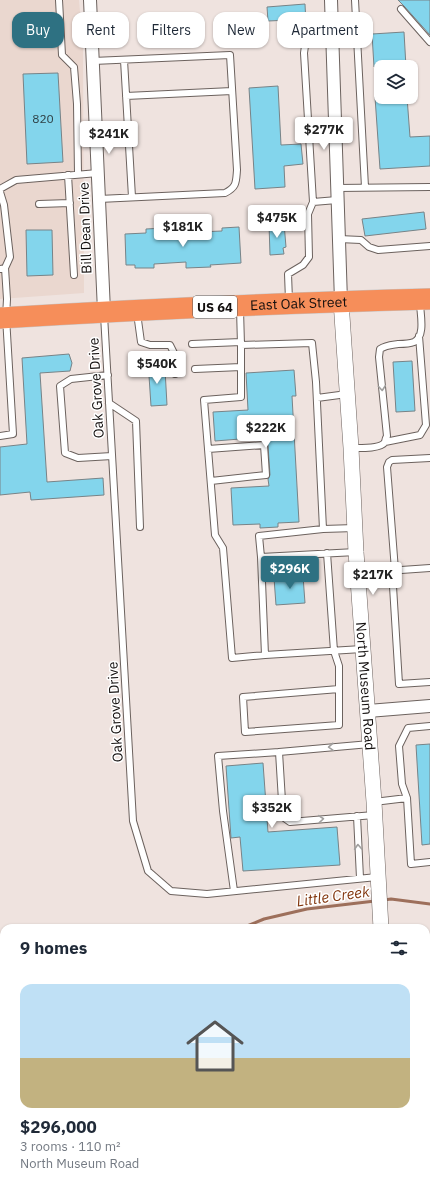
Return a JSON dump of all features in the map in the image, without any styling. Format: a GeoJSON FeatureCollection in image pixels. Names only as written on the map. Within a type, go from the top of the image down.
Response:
{"type":"FeatureCollection","features":[{"type":"Feature","properties":{"kind":"highway","name":"East Oak Street"},"geometry":{"type":"LineString","coordinates":[[3,318],[104,311],[425,299]]}},
{"type":"Feature","properties":{"kind":"street","name":"Bill Dean Drive"},"geometry":{"type":"LineString","coordinates":[[90,0],[104,311]]}},
{"type":"Feature","properties":{"kind":"street"},"geometry":{"type":"LineString","coordinates":[[331,0],[331,12]]}},
{"type":"Feature","properties":{"kind":"street"},"geometry":{"type":"LineString","coordinates":[[332,48],[341,301]]}},
{"type":"Feature","properties":{"kind":"street","name":"North Museum Road"},"geometry":{"type":"LineString","coordinates":[[341,301],[351,448],[356,552],[368,711],[380,922]]}},
{"type":"Feature","properties":{"kind":"street"},"geometry":{"type":"LineString","coordinates":[[368,711],[430,706]]}},
{"type":"Feature","properties":{"kind":"lane"},"geometry":{"type":"LineString","coordinates":[[59,0],[62,55],[74,67],[77,104],[78,174]]}},
{"type":"Feature","properties":{"kind":"lane"},"geometry":{"type":"LineString","coordinates":[[355,0],[365,187]]}},
{"type":"Feature","properties":{"kind":"lane"},"geometry":{"type":"LineString","coordinates":[[401,9],[430,42]]}},
{"type":"Feature","properties":{"kind":"lane"},"geometry":{"type":"LineString","coordinates":[[289,303],[288,274],[302,265],[309,257],[308,214],[313,202],[305,48]]}},
{"type":"Feature","properties":{"kind":"lane"},"geometry":{"type":"LineString","coordinates":[[93,62],[230,55],[237,170],[236,183],[232,189],[225,193],[99,199]]}},
{"type":"Feature","properties":{"kind":"lane"},"geometry":{"type":"LineString","coordinates":[[124,60],[132,198]]}},
{"type":"Feature","properties":{"kind":"lane"},"geometry":{"type":"LineString","coordinates":[[126,96],[232,91]]}},
{"type":"Feature","properties":{"kind":"lane"},"geometry":{"type":"LineString","coordinates":[[0,436],[13,434],[3,318],[7,299],[3,268],[10,257],[4,205],[0,191],[16,180],[98,173]]}},
{"type":"Feature","properties":{"kind":"lane"},"geometry":{"type":"LineString","coordinates":[[68,175],[74,275]]}},
{"type":"Feature","properties":{"kind":"lane"},"geometry":{"type":"LineString","coordinates":[[313,202],[365,187],[430,187]]}},
{"type":"Feature","properties":{"kind":"lane"},"geometry":{"type":"LineString","coordinates":[[39,204],[70,202]]}},
{"type":"Feature","properties":{"kind":"lane"},"geometry":{"type":"LineString","coordinates":[[339,239],[362,240],[369,247],[378,250],[430,246]]}},
{"type":"Feature","properties":{"kind":"lane"},"geometry":{"type":"LineString","coordinates":[[351,448],[382,446],[386,439],[379,357],[380,349],[385,346],[414,342],[418,338],[421,330],[425,299]]}},
{"type":"Feature","properties":{"kind":"lane"},"geometry":{"type":"LineString","coordinates":[[240,306],[242,397],[204,400],[215,535],[223,548],[232,658],[363,649]]}},
{"type":"Feature","properties":{"kind":"lane"},"geometry":{"type":"LineString","coordinates":[[137,310],[141,342],[150,345],[170,345],[174,353],[175,374]]}},
{"type":"Feature","properties":{"kind":"lane","name":"Oak Grove Drive"},"geometry":{"type":"LineString","coordinates":[[104,311],[133,821],[148,871],[171,891],[207,894],[378,877]]}},
{"type":"Feature","properties":{"kind":"lane"},"geometry":{"type":"LineString","coordinates":[[386,439],[420,435],[426,425],[419,336]]}},
{"type":"Feature","properties":{"kind":"lane"},"geometry":{"type":"LineString","coordinates":[[192,344],[312,343],[323,530]]}},
{"type":"Feature","properties":{"kind":"lane"},"geometry":{"type":"LineString","coordinates":[[195,369],[241,367]]}},
{"type":"Feature","properties":{"kind":"lane"},"geometry":{"type":"LineString","coordinates":[[108,375],[71,379],[60,386],[65,453],[78,458],[112,456]]}},
{"type":"Feature","properties":{"kind":"lane"},"geometry":{"type":"LineString","coordinates":[[316,398],[347,394]]}},
{"type":"Feature","properties":{"kind":"lane"},"geometry":{"type":"LineString","coordinates":[[109,403],[136,421],[140,527]]}},
{"type":"Feature","properties":{"kind":"lane"},"geometry":{"type":"LineString","coordinates":[[423,431],[430,430]]}},
{"type":"Feature","properties":{"kind":"lane"},"geometry":{"type":"LineString","coordinates":[[208,449],[264,445],[266,475],[211,481]]}},
{"type":"Feature","properties":{"kind":"lane"},"geometry":{"type":"LineString","coordinates":[[430,458],[392,460],[389,462],[387,467],[399,684],[430,682]]}},
{"type":"Feature","properties":{"kind":"lane"},"geometry":{"type":"LineString","coordinates":[[265,655],[259,536],[355,528]]}},
{"type":"Feature","properties":{"kind":"lane"},"geometry":{"type":"LineString","coordinates":[[261,557],[356,552]]}},
{"type":"Feature","properties":{"kind":"lane"},"geometry":{"type":"LineString","coordinates":[[327,553],[334,651],[339,666],[340,689],[339,725],[245,732],[244,697],[340,689]]}},
{"type":"Feature","properties":{"kind":"lane"},"geometry":{"type":"LineString","coordinates":[[358,573],[430,568]]}},
{"type":"Feature","properties":{"kind":"lane"},"geometry":{"type":"LineString","coordinates":[[430,726],[408,728],[398,746],[402,784],[407,798],[411,864],[430,862]]}},
{"type":"Feature","properties":{"kind":"lane"},"geometry":{"type":"LineString","coordinates":[[234,891],[223,811],[218,756],[370,744]]}},
{"type":"Feature","properties":{"kind":"lane"},"geometry":{"type":"LineString","coordinates":[[279,752],[283,817],[290,822],[356,816],[407,798]]}},
{"type":"Feature","properties":{"kind":"lane"},"geometry":{"type":"LineString","coordinates":[[356,816],[360,878]]}},
{"type":"Feature","properties":{"kind":"shaded area"},"geometry":{"type":"Polygon","coordinates":[[[0,0],[79,0],[80,12],[72,12],[72,48],[83,49],[84,293],[0,299],[0,0]]]}},
{"type":"Feature","properties":{"kind":"building"},"geometry":{"type":"Polygon","coordinates":[[[398,0],[430,0],[430,35],[404,6],[398,0]]]}},
{"type":"Feature","properties":{"kind":"building"},"geometry":{"type":"Polygon","coordinates":[[[305,4],[305,12],[277,12],[277,21],[269,21],[269,12],[267,12],[267,7],[305,4]]]}},
{"type":"Feature","properties":{"kind":"building"},"geometry":{"type":"Polygon","coordinates":[[[404,32],[406,60],[374,60],[374,67],[373,34],[404,32]]]}},
{"type":"Feature","properties":{"kind":"building"},"geometry":{"type":"Polygon","coordinates":[[[58,73],[63,162],[27,164],[23,74],[58,73]]]}},
{"type":"Feature","properties":{"kind":"building"},"geometry":{"type":"Polygon","coordinates":[[[278,86],[281,145],[301,144],[303,164],[284,166],[285,187],[255,189],[249,88],[278,86]]]}},
{"type":"Feature","properties":{"kind":"building"},"geometry":{"type":"Polygon","coordinates":[[[375,104],[408,104],[410,137],[430,136],[430,166],[380,169],[375,104]]]}},
{"type":"Feature","properties":{"kind":"building"},"geometry":{"type":"Polygon","coordinates":[[[424,212],[426,229],[365,236],[362,219],[424,212]]]}},
{"type":"Feature","properties":{"kind":"building"},"geometry":{"type":"Polygon","coordinates":[[[284,223],[286,247],[283,248],[284,254],[270,255],[269,224],[284,223]]]}},
{"type":"Feature","properties":{"kind":"building"},"geometry":{"type":"Polygon","coordinates":[[[239,227],[241,263],[210,265],[211,267],[186,268],[186,262],[154,264],[154,268],[135,268],[135,265],[126,265],[125,234],[146,233],[146,229],[164,228],[164,232],[172,231],[172,233],[222,231],[222,228],[239,227]]]}},
{"type":"Feature","properties":{"kind":"building"},"geometry":{"type":"Polygon","coordinates":[[[26,230],[52,230],[53,275],[27,276],[26,230]]]}},
{"type":"Feature","properties":{"kind":"building"},"geometry":{"type":"Polygon","coordinates":[[[69,354],[72,363],[70,371],[40,373],[47,482],[103,478],[104,495],[31,500],[30,492],[0,495],[0,447],[27,444],[22,358],[69,354]]]}},
{"type":"Feature","properties":{"kind":"building"},"geometry":{"type":"Polygon","coordinates":[[[156,360],[157,369],[165,369],[167,405],[151,406],[148,361],[156,360]]]}},
{"type":"Feature","properties":{"kind":"building"},"geometry":{"type":"Polygon","coordinates":[[[412,361],[415,411],[396,412],[393,362],[412,361]]]}},
{"type":"Feature","properties":{"kind":"building"},"geometry":{"type":"Polygon","coordinates":[[[294,370],[296,396],[292,396],[299,522],[278,523],[278,527],[260,528],[260,524],[233,525],[231,488],[269,486],[268,479],[270,475],[268,445],[265,437],[215,441],[213,412],[248,410],[246,373],[294,370]]]}},
{"type":"Feature","properties":{"kind":"building"},"geometry":{"type":"Polygon","coordinates":[[[303,576],[305,603],[276,605],[274,578],[303,576]]]}},
{"type":"Feature","properties":{"kind":"building"},"geometry":{"type":"Polygon","coordinates":[[[430,744],[430,844],[422,845],[416,745],[430,744]]]}},
{"type":"Feature","properties":{"kind":"building"},"geometry":{"type":"Polygon","coordinates":[[[263,763],[268,832],[337,827],[340,865],[243,871],[240,837],[231,838],[226,766],[263,763]]]}},
{"type":"Feature","properties":{"kind":"waterway","name":"Little Creek"},"geometry":{"type":"LineString","coordinates":[[384,900],[391,899],[430,904]]}},
{"type":"Feature","properties":{"kind":"waterway","name":"Little Creek"},"geometry":{"type":"LineString","coordinates":[[252,924],[264,919],[307,909],[375,901]]}}]}
